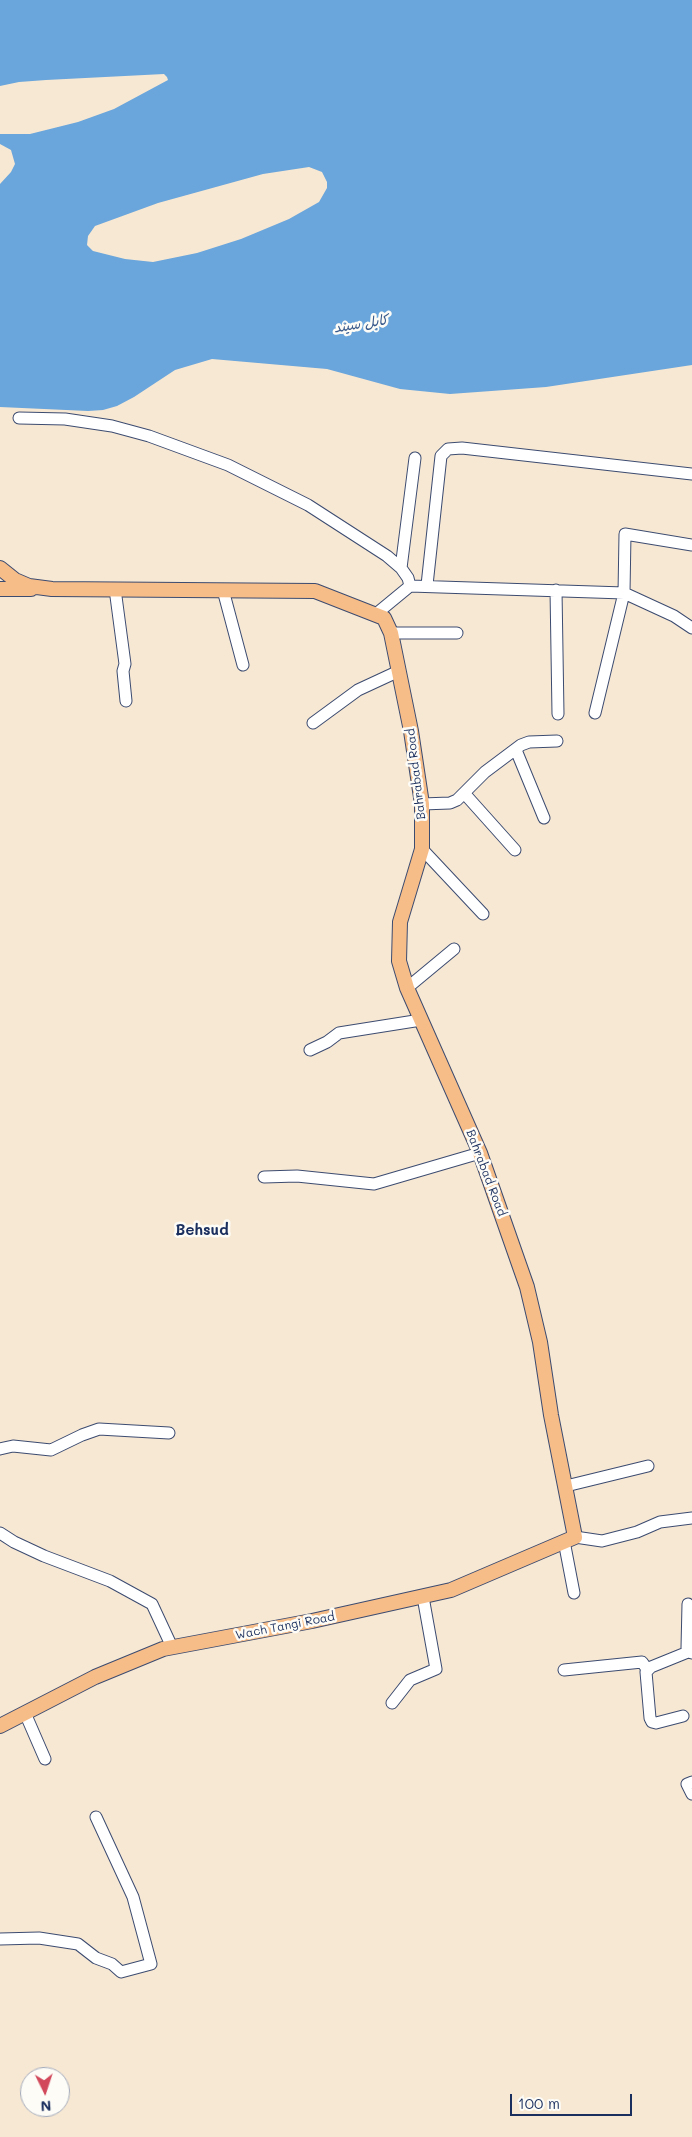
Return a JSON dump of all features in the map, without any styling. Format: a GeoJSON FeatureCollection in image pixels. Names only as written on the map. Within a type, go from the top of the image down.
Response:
{"type":"FeatureCollection","features":[{"type":"Feature","properties":{"kind":"main road"},"geometry":{"type":"LineString","coordinates":[[0,568],[15,580],[29,586],[52,589]]}},
{"type":"Feature","properties":{"kind":"main road"},"geometry":{"type":"LineString","coordinates":[[0,589],[315,591],[376,614]]}},
{"type":"Feature","properties":{"kind":"main road","name":"Bahrabad Road"},"geometry":{"type":"LineString","coordinates":[[376,614],[384,618],[391,633],[411,732],[422,804],[422,849],[400,922],[399,961],[407,988],[480,1153],[532,1302],[551,1414],[566,1486],[569,1539]]}},
{"type":"Feature","properties":{"kind":"main road","name":"Wach Tangi Road"},"geometry":{"type":"LineString","coordinates":[[0,1726],[95,1677],[172,1647],[312,1621],[451,1590],[569,1539]]}},
{"type":"Feature","properties":{"kind":"street"},"geometry":{"type":"LineString","coordinates":[[19,418],[65,419],[112,426],[150,436],[228,465],[308,505],[387,556],[401,568],[408,578],[410,586]]}},
{"type":"Feature","properties":{"kind":"street"},"geometry":{"type":"LineString","coordinates":[[427,585],[441,456],[448,449],[462,448],[692,474]]}},
{"type":"Feature","properties":{"kind":"street"},"geometry":{"type":"LineString","coordinates":[[401,568],[415,458]]}},
{"type":"Feature","properties":{"kind":"street"},"geometry":{"type":"LineString","coordinates":[[595,713],[624,593],[625,534],[692,545]]}},
{"type":"Feature","properties":{"kind":"street"},"geometry":{"type":"LineString","coordinates":[[376,614],[410,586],[427,585],[464,589],[624,593],[674,616],[692,628]]}},
{"type":"Feature","properties":{"kind":"street"},"geometry":{"type":"LineString","coordinates":[[115,589],[125,664],[123,671],[126,701]]}},
{"type":"Feature","properties":{"kind":"street"},"geometry":{"type":"LineString","coordinates":[[223,590],[244,665]]}},
{"type":"Feature","properties":{"kind":"street"},"geometry":{"type":"LineString","coordinates":[[556,590],[558,714]]}},
{"type":"Feature","properties":{"kind":"street"},"geometry":{"type":"LineString","coordinates":[[391,633],[457,633]]}},
{"type":"Feature","properties":{"kind":"street"},"geometry":{"type":"LineString","coordinates":[[313,723],[358,690],[399,672]]}},
{"type":"Feature","properties":{"kind":"street"},"geometry":{"type":"LineString","coordinates":[[422,804],[450,803],[457,800],[485,772],[521,745],[529,742],[557,741]]}},
{"type":"Feature","properties":{"kind":"street"},"geometry":{"type":"LineString","coordinates":[[516,750],[544,818]]}},
{"type":"Feature","properties":{"kind":"street"},"geometry":{"type":"LineString","coordinates":[[464,792],[515,850]]}},
{"type":"Feature","properties":{"kind":"street"},"geometry":{"type":"LineString","coordinates":[[422,849],[482,914]]}},
{"type":"Feature","properties":{"kind":"street"},"geometry":{"type":"LineString","coordinates":[[407,988],[454,949]]}},
{"type":"Feature","properties":{"kind":"street"},"geometry":{"type":"LineString","coordinates":[[310,1050],[327,1042],[339,1033],[422,1020]]}},
{"type":"Feature","properties":{"kind":"street"},"geometry":{"type":"LineString","coordinates":[[264,1176],[296,1176],[374,1184],[480,1153]]}},
{"type":"Feature","properties":{"kind":"street"},"geometry":{"type":"LineString","coordinates":[[0,1449],[13,1446],[50,1450],[99,1429],[169,1434]]}},
{"type":"Feature","properties":{"kind":"street"},"geometry":{"type":"LineString","coordinates":[[566,1486],[648,1466]]}},
{"type":"Feature","properties":{"kind":"street"},"geometry":{"type":"LineString","coordinates":[[574,1593],[569,1539],[602,1541],[637,1532],[660,1522],[692,1518]]}},
{"type":"Feature","properties":{"kind":"street"},"geometry":{"type":"LineString","coordinates":[[0,1533],[44,1556],[110,1581],[152,1604],[172,1647]]}},
{"type":"Feature","properties":{"kind":"street"},"geometry":{"type":"LineString","coordinates":[[392,1703],[410,1680],[436,1669],[423,1597]]}},
{"type":"Feature","properties":{"kind":"street"},"geometry":{"type":"LineString","coordinates":[[647,1669],[690,1652],[688,1604]]}},
{"type":"Feature","properties":{"kind":"street"},"geometry":{"type":"LineString","coordinates":[[564,1670],[642,1662],[647,1669],[650,1718],[652,1722],[656,1723],[683,1716]]}},
{"type":"Feature","properties":{"kind":"street"},"geometry":{"type":"LineString","coordinates":[[25,1713],[45,1759]]}},
{"type":"Feature","properties":{"kind":"street"},"geometry":{"type":"LineString","coordinates":[[692,1782],[687,1784],[692,1794]]}},
{"type":"Feature","properties":{"kind":"street"},"geometry":{"type":"LineString","coordinates":[[0,1939],[39,1938],[78,1944],[96,1958],[112,1964],[121,1972],[150,1964],[133,1897],[96,1817]]}},
{"type":"Feature","properties":{"kind":"water","name":"کابل سيند"},"geometry":{"type":"Polygon","coordinates":[[[0,0],[692,0],[692,365],[546,387],[450,394],[400,389],[327,369],[212,359],[175,370],[134,397],[117,406],[103,410],[0,407],[0,184],[11,172],[15,164],[11,150],[0,144],[0,134],[30,134],[78,122],[114,109],[168,80],[164,74],[46,80],[19,82],[0,86],[0,0]],[[309,167],[263,174],[158,203],[95,226],[88,236],[87,245],[93,251],[125,259],[153,262],[197,253],[241,239],[289,219],[319,202],[327,188],[327,182],[322,172],[309,167]]]}},
{"type":"Feature","properties":{"kind":"district","name":"Behsud"},"geometry":{"type":"Point","coordinates":[202,1230]}}]}
